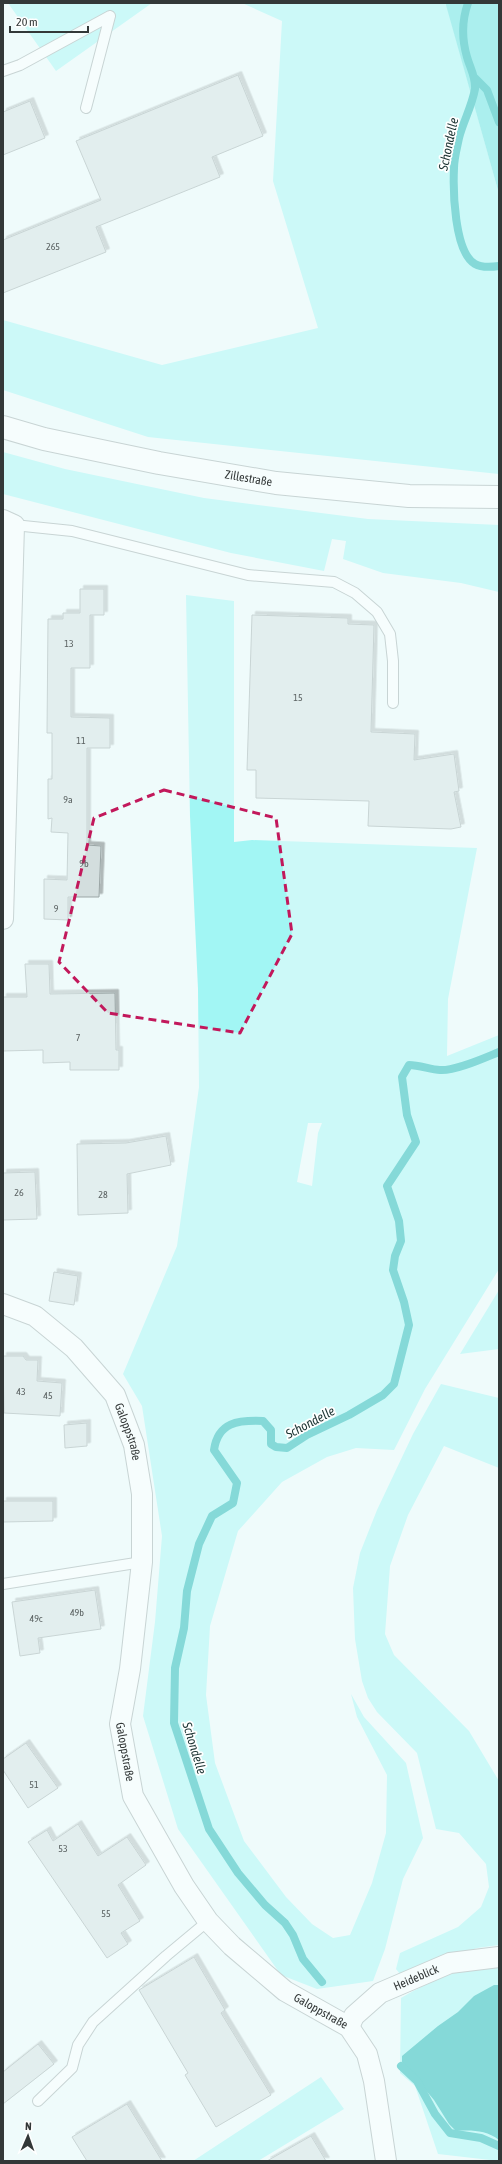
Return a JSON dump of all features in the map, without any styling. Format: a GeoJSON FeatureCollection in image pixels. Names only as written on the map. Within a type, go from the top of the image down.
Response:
{"type":"FeatureCollection","features":[{"type":"Feature","properties":{"kind":"main road","name":"Zillestraße"},"geometry":{"type":"LineString","coordinates":[[3,427],[59,443],[160,463],[276,483],[409,496],[499,497]]}},
{"type":"Feature","properties":{"kind":"street"},"geometry":{"type":"LineString","coordinates":[[3,919],[8,523]]}},
{"type":"Feature","properties":{"kind":"street","name":"Galoppstraße"},"geometry":{"type":"LineString","coordinates":[[3,1304],[35,1316],[74,1348],[115,1395],[134,1445],[141,1487],[142,1562],[130,1669],[120,1724],[133,1796],[184,1886],[208,1921],[232,1946],[285,1991],[349,2027],[367,2054],[374,2081],[386,2161]]}},
{"type":"Feature","properties":{"kind":"street","name":"Heideblick"},"geometry":{"type":"LineString","coordinates":[[349,2027],[354,2016],[380,1993],[450,1963],[499,1957]]}},
{"type":"Feature","properties":{"kind":"lane"},"geometry":{"type":"LineString","coordinates":[[3,71],[20,65],[110,16],[86,108]]}},
{"type":"Feature","properties":{"kind":"lane"},"geometry":{"type":"LineString","coordinates":[[8,523],[72,531],[248,575],[334,582],[355,593],[377,612],[390,634],[393,661],[392,703]]}},
{"type":"Feature","properties":{"kind":"lane"},"geometry":{"type":"LineString","coordinates":[[3,1584],[142,1562]]}},
{"type":"Feature","properties":{"kind":"lane"},"geometry":{"type":"LineString","coordinates":[[38,2100],[72,2068],[78,2045],[93,2022],[166,1956],[208,1921]]}},
{"type":"Feature","properties":{"kind":"highlighted area"},"geometry":{"type":"Polygon","coordinates":[[[164,790],[276,818],[292,934],[240,1033],[108,1013],[59,962],[94,818],[164,790]]]}},
{"type":"Feature","properties":{"kind":"shaded area"},"geometry":{"type":"Polygon","coordinates":[[[8,3],[152,3],[56,71],[8,3]]]}},
{"type":"Feature","properties":{"kind":"shaded area"},"geometry":{"type":"Polygon","coordinates":[[[242,3],[446,3],[499,194],[499,474],[148,437],[3,390],[3,320],[162,365],[318,328],[273,181],[282,21],[242,3]]]}},
{"type":"Feature","properties":{"kind":"shaded area"},"geometry":{"type":"Polygon","coordinates":[[[446,3],[499,3],[499,194],[446,5],[446,3]]]}},
{"type":"Feature","properties":{"kind":"shaded area"},"geometry":{"type":"Polygon","coordinates":[[[3,452],[65,469],[204,498],[368,519],[499,525],[499,592],[461,583],[383,573],[343,559],[346,541],[332,539],[324,571],[231,553],[3,494],[3,452]]]}},
{"type":"Feature","properties":{"kind":"shaded area"},"geometry":{"type":"Polygon","coordinates":[[[186,595],[234,601],[234,842],[252,840],[477,848],[448,999],[447,1056],[499,1035],[499,1269],[425,1389],[394,1450],[356,1448],[327,1457],[282,1482],[238,1531],[210,1626],[206,1695],[215,1763],[244,1841],[286,1897],[312,1924],[333,1938],[350,1935],[372,1883],[386,1833],[387,1775],[357,1717],[351,1694],[364,1717],[406,1763],[423,1838],[403,1879],[385,1949],[373,1981],[317,1989],[281,1975],[178,1829],[143,1716],[155,1622],[162,1536],[142,1406],[123,1374],[177,1246],[199,1087],[198,989],[190,816],[186,595]],[[308,1123],[297,1182],[312,1186],[318,1133],[322,1123],[308,1123]]]}},
{"type":"Feature","properties":{"kind":"shaded area"},"geometry":{"type":"Polygon","coordinates":[[[499,1290],[499,1349],[460,1354],[499,1290]]]}},
{"type":"Feature","properties":{"kind":"shaded area"},"geometry":{"type":"Polygon","coordinates":[[[441,1384],[499,1398],[499,1468],[444,1446],[408,1515],[390,1566],[385,1634],[394,1655],[469,1731],[499,1781],[499,1945],[477,1948],[400,1974],[396,1969],[400,1953],[458,1927],[481,1907],[489,1887],[486,1864],[459,1833],[436,1829],[417,1753],[377,1712],[368,1698],[362,1681],[355,1639],[353,1588],[360,1553],[377,1510],[413,1434],[441,1384]]]}},
{"type":"Feature","properties":{"kind":"shaded area"},"geometry":{"type":"Polygon","coordinates":[[[499,1962],[499,2161],[438,2154],[415,2086],[400,2073],[401,1998],[424,1985],[448,1975],[473,1967],[499,1962]]]}},
{"type":"Feature","properties":{"kind":"shaded area"},"geometry":{"type":"Polygon","coordinates":[[[494,1985],[499,1985],[499,2140],[484,2132],[456,2131],[449,2124],[434,2100],[402,2062],[402,2056],[438,2026],[458,2012],[474,1996],[494,1985]]]}},
{"type":"Feature","properties":{"kind":"shaded area"},"geometry":{"type":"Polygon","coordinates":[[[321,2077],[344,2109],[258,2161],[193,2161],[321,2077]]]}},
{"type":"Feature","properties":{"kind":"building"},"geometry":{"type":"Polygon","coordinates":[[[238,75],[263,136],[212,157],[220,177],[96,227],[106,252],[3,293],[3,240],[101,200],[76,141],[238,75]]]}},
{"type":"Feature","properties":{"kind":"building"},"geometry":{"type":"Polygon","coordinates":[[[30,101],[45,138],[3,155],[3,112],[30,101]]]}},
{"type":"Feature","properties":{"kind":"building"},"geometry":{"type":"Polygon","coordinates":[[[80,589],[104,589],[104,615],[90,615],[90,668],[71,668],[71,717],[110,718],[110,748],[87,748],[87,845],[101,846],[99,897],[68,897],[68,920],[44,919],[44,879],[67,880],[68,833],[51,832],[52,818],[48,819],[48,779],[52,779],[52,733],[47,733],[48,619],[63,619],[63,613],[80,613],[80,589]]]}},
{"type":"Feature","properties":{"kind":"building"},"geometry":{"type":"Polygon","coordinates":[[[252,615],[348,618],[348,624],[374,625],[371,732],[415,734],[414,760],[454,754],[459,791],[454,792],[461,827],[451,829],[368,826],[369,801],[256,798],[256,770],[247,770],[252,615]]]}},
{"type":"Feature","properties":{"kind":"building"},"geometry":{"type":"Polygon","coordinates":[[[25,964],[49,964],[50,994],[115,993],[116,1050],[119,1050],[119,1070],[70,1070],[70,1062],[43,1063],[43,1050],[3,1051],[3,997],[27,997],[25,964]]]}},
{"type":"Feature","properties":{"kind":"building"},"geometry":{"type":"Polygon","coordinates":[[[166,1136],[171,1165],[127,1174],[128,1213],[78,1215],[77,1144],[126,1143],[166,1136]]]}},
{"type":"Feature","properties":{"kind":"building"},"geometry":{"type":"Polygon","coordinates":[[[35,1172],[37,1219],[3,1220],[3,1173],[35,1172]]]}},
{"type":"Feature","properties":{"kind":"building"},"geometry":{"type":"Polygon","coordinates":[[[54,1272],[78,1276],[74,1305],[49,1301],[54,1272]]]}},
{"type":"Feature","properties":{"kind":"building"},"geometry":{"type":"Polygon","coordinates":[[[3,1356],[23,1356],[26,1360],[38,1360],[37,1381],[62,1383],[60,1416],[4,1413],[3,1356]]]}},
{"type":"Feature","properties":{"kind":"building"},"geometry":{"type":"Polygon","coordinates":[[[87,1423],[87,1446],[65,1448],[64,1425],[87,1423]]]}},
{"type":"Feature","properties":{"kind":"building"},"geometry":{"type":"Polygon","coordinates":[[[3,1501],[53,1501],[53,1521],[3,1522],[3,1501]]]}},
{"type":"Feature","properties":{"kind":"building"},"geometry":{"type":"Polygon","coordinates":[[[95,1590],[101,1629],[38,1638],[40,1653],[20,1656],[12,1602],[95,1590]]]}},
{"type":"Feature","properties":{"kind":"building"},"geometry":{"type":"Polygon","coordinates":[[[26,1743],[58,1788],[28,1808],[3,1770],[3,1759],[26,1743]]]}},
{"type":"Feature","properties":{"kind":"building"},"geometry":{"type":"Polygon","coordinates":[[[78,1824],[98,1856],[127,1837],[146,1865],[118,1885],[140,1921],[121,1933],[128,1944],[107,1958],[28,1842],[47,1830],[53,1841],[78,1824]]]}},
{"type":"Feature","properties":{"kind":"building"},"geometry":{"type":"Polygon","coordinates":[[[194,1957],[225,2010],[221,2013],[271,2095],[216,2127],[185,2075],[188,2073],[139,1990],[194,1957]]]}},
{"type":"Feature","properties":{"kind":"building"},"geometry":{"type":"Polygon","coordinates":[[[38,2044],[54,2064],[3,2104],[3,2072],[38,2044]]]}},
{"type":"Feature","properties":{"kind":"building"},"geometry":{"type":"Polygon","coordinates":[[[127,2104],[162,2161],[87,2161],[72,2137],[127,2104]]]}},
{"type":"Feature","properties":{"kind":"building"},"geometry":{"type":"Polygon","coordinates":[[[311,2136],[326,2161],[267,2161],[311,2136]]]}},
{"type":"Feature","properties":{"kind":"waterway","name":"Schondelle"},"geometry":{"type":"LineString","coordinates":[[468,3],[464,23],[465,50],[475,80],[475,89],[461,132],[454,160],[456,219],[463,247],[468,257],[475,264],[481,266],[499,266]]}},
{"type":"Feature","properties":{"kind":"waterway"},"geometry":{"type":"LineString","coordinates":[[475,78],[487,90],[499,122]]}},
{"type":"Feature","properties":{"kind":"waterway","name":"Schondelle"},"geometry":{"type":"LineString","coordinates":[[322,1982],[303,1959],[293,1935],[285,1923],[265,1905],[238,1873],[209,1829],[174,1723],[175,1668],[184,1628],[187,1591],[199,1544],[212,1516],[233,1503],[237,1483],[214,1450],[216,1441],[225,1428],[238,1422],[263,1421],[271,1430],[271,1444],[276,1447],[287,1448],[307,1435],[349,1415],[383,1395],[394,1384],[409,1325],[404,1302],[393,1270],[395,1256],[401,1241],[399,1221],[387,1186],[416,1142],[407,1115],[402,1077],[409,1065],[437,1070],[447,1070],[470,1064],[499,1052]]}},
{"type":"Feature","properties":{"kind":"waterway","name":"Schondelle"},"geometry":{"type":"LineString","coordinates":[[401,2066],[417,2081],[435,2114],[450,2133],[481,2138],[499,2146]]}}]}
